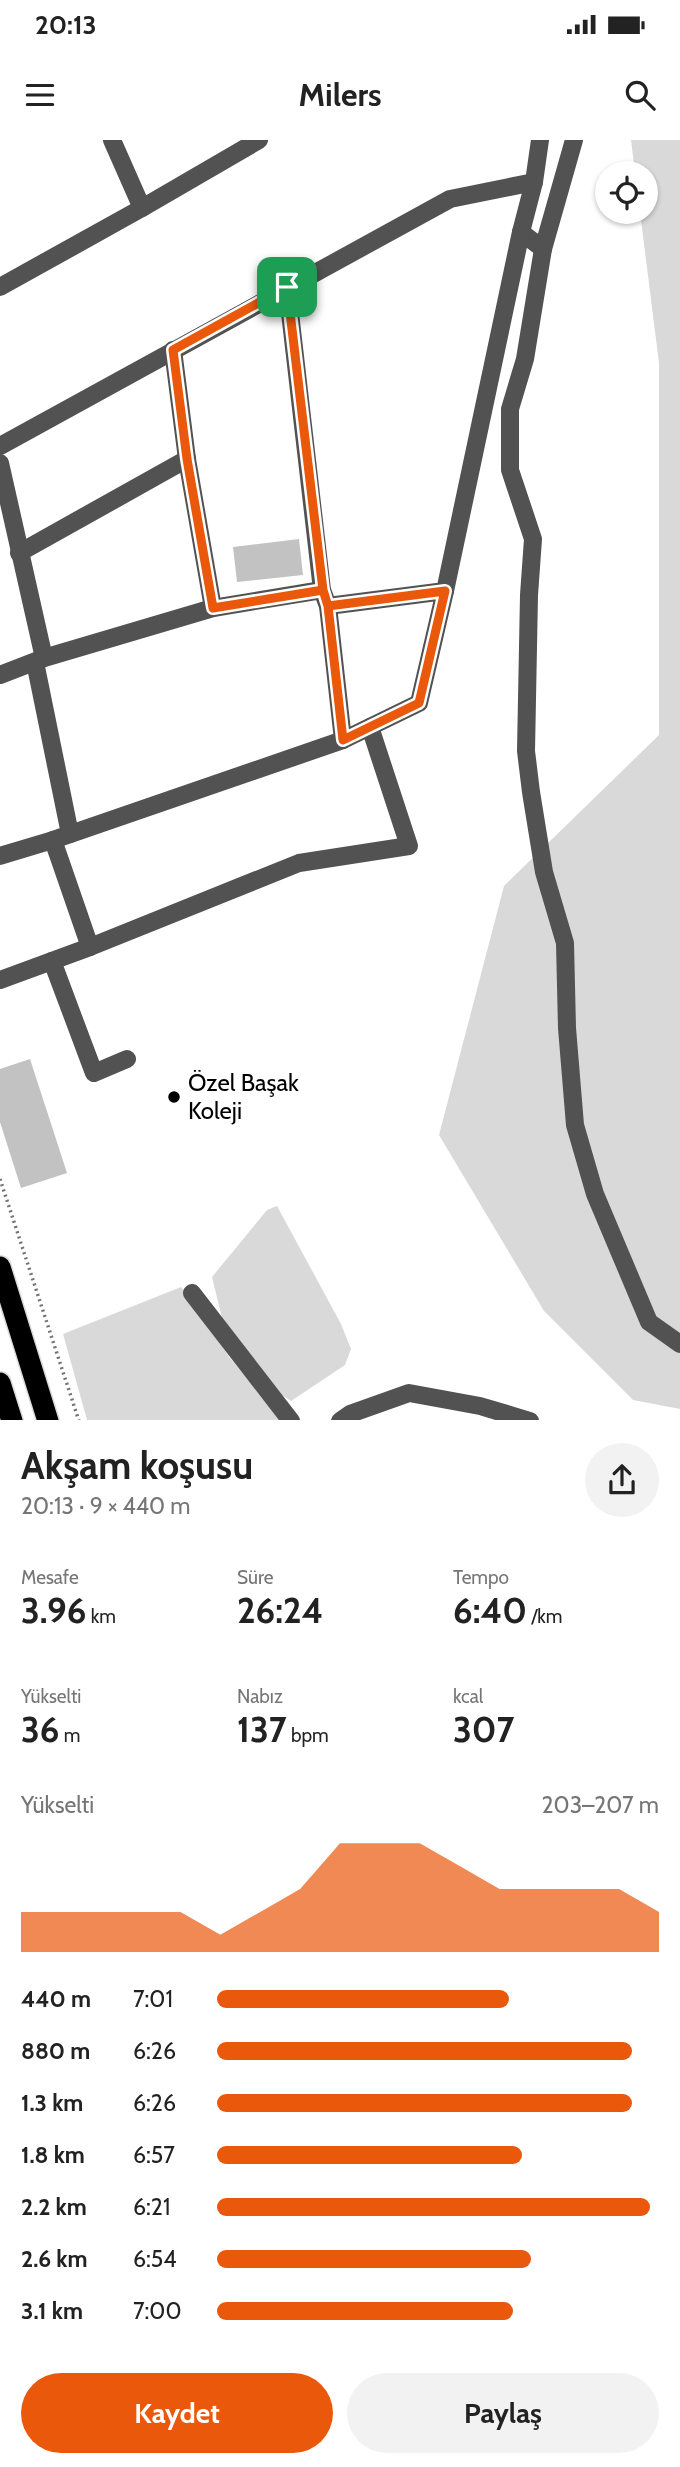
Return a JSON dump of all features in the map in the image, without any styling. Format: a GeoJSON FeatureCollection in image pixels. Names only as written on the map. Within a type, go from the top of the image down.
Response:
{"type":"FeatureCollection","features":[{"type":"Feature","properties":{"kind":"highway"},"geometry":{"type":"LineString","coordinates":[[0,1267],[48,1420]]}},
{"type":"Feature","properties":{"kind":"highway"},"geometry":{"type":"LineString","coordinates":[[0,1383],[12,1420]]}},
{"type":"Feature","properties":{"kind":"street"},"geometry":{"type":"LineString","coordinates":[[113,140],[142,208]]}},
{"type":"Feature","properties":{"kind":"street"},"geometry":{"type":"LineString","coordinates":[[0,287],[260,140]]}},
{"type":"Feature","properties":{"kind":"street"},"geometry":{"type":"LineString","coordinates":[[0,856],[343,740],[419,703],[534,182],[540,140]]}},
{"type":"Feature","properties":{"kind":"street"},"geometry":{"type":"LineString","coordinates":[[574,140],[544,248],[525,359],[510,409],[510,470],[533,539],[529,595],[526,751],[544,872],[565,943],[567,1028],[575,1125],[595,1194],[649,1322],[680,1344]]}},
{"type":"Feature","properties":{"kind":"street"},"geometry":{"type":"LineString","coordinates":[[0,446],[450,199],[534,182]]}},
{"type":"Feature","properties":{"kind":"street"},"geometry":{"type":"LineString","coordinates":[[521,232],[544,248]]}},
{"type":"Feature","properties":{"kind":"street"},"geometry":{"type":"LineString","coordinates":[[287,287],[343,740]]}},
{"type":"Feature","properties":{"kind":"street"},"geometry":{"type":"LineString","coordinates":[[173,350],[187,459],[213,608]]}},
{"type":"Feature","properties":{"kind":"street"},"geometry":{"type":"LineString","coordinates":[[19,553],[187,459]]}},
{"type":"Feature","properties":{"kind":"street"},"geometry":{"type":"LineString","coordinates":[[0,463],[40,660],[61,837],[90,947]]}},
{"type":"Feature","properties":{"kind":"street"},"geometry":{"type":"LineString","coordinates":[[0,675],[40,660],[213,608],[445,591]]}},
{"type":"Feature","properties":{"kind":"street"},"geometry":{"type":"LineString","coordinates":[[0,980],[299,863],[409,846],[370,727]]}},
{"type":"Feature","properties":{"kind":"street"},"geometry":{"type":"LineString","coordinates":[[52,961],[94,1073],[127,1059]]}},
{"type":"Feature","properties":{"kind":"street"},"geometry":{"type":"LineString","coordinates":[[192,1293],[291,1420]]}},
{"type":"Feature","properties":{"kind":"street"},"geometry":{"type":"LineString","coordinates":[[340,1420],[409,1393],[480,1406],[530,1420]]}},
{"type":"Feature","properties":{"kind":"path"},"geometry":{"type":"LineString","coordinates":[[0,1179],[79,1420]]}},
{"type":"Feature","properties":{"kind":"shaded area"},"geometry":{"type":"Polygon","coordinates":[[[631,140],[680,140],[680,1409],[633,1400],[544,1311],[439,1135],[504,886],[659,735],[659,363],[642,224],[658,224],[658,161],[634,161],[631,140]]]}},
{"type":"Feature","properties":{"kind":"shaded area"},"geometry":{"type":"Polygon","coordinates":[[[277,1206],[341,1324],[351,1349],[345,1365],[291,1401],[282,1395],[223,1322],[212,1277],[267,1210],[277,1206]]]}},
{"type":"Feature","properties":{"kind":"shaded area"},"geometry":{"type":"Polygon","coordinates":[[[181,1287],[230,1358],[281,1420],[87,1420],[63,1334],[181,1287]]]}},
{"type":"Feature","properties":{"kind":"building"},"geometry":{"type":"Polygon","coordinates":[[[299,539],[303,575],[237,582],[233,547],[299,539]]]}},
{"type":"Feature","properties":{"kind":"building"},"geometry":{"type":"Polygon","coordinates":[[[30,1059],[67,1173],[21,1188],[0,1122],[0,1069],[30,1059]]]}},
{"type":"Feature","properties":{"kind":"place","name":"Özel Başak Koleji"},"geometry":{"type":"Point","coordinates":[174,1097]}},
{"type":"Feature","properties":{"kind":"route"},"geometry":{"type":"LineString","coordinates":[[287,287],[173,350],[187,459],[213,608],[323,590],[328,606],[445,591],[419,703],[343,740],[328,606],[323,590],[287,287]]}}]}
